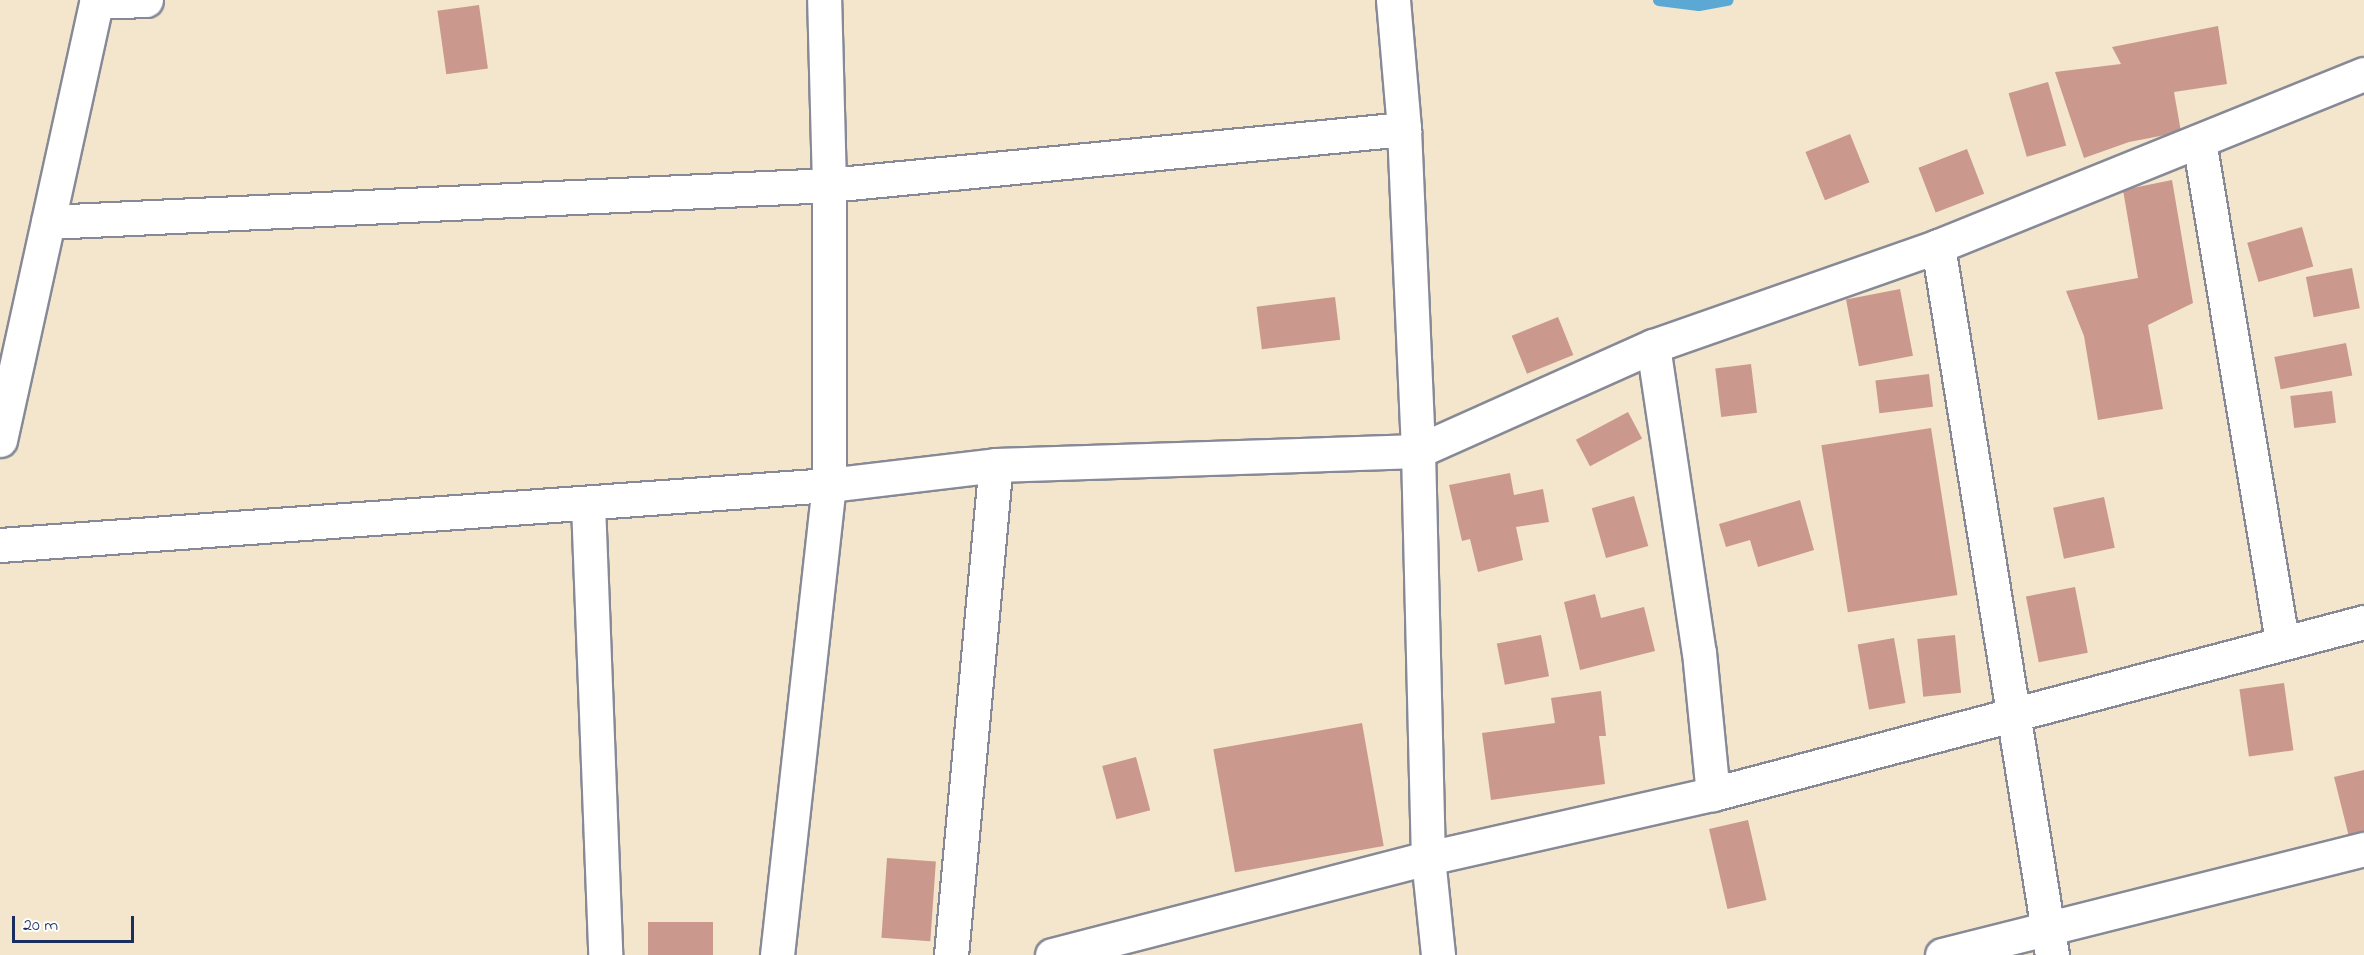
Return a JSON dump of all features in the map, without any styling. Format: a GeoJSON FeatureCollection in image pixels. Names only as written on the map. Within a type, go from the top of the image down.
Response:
{"type":"FeatureCollection","features":[{"type":"Feature","properties":{"kind":"street"},"geometry":{"type":"LineString","coordinates":[[0,440],[96,2],[146,0]]}},
{"type":"Feature","properties":{"kind":"street"},"geometry":{"type":"LineString","coordinates":[[777,955],[829,485],[829,185],[824,0]]}},
{"type":"Feature","properties":{"kind":"street"},"geometry":{"type":"LineString","coordinates":[[1393,6],[1404,129],[1418,451],[1428,858],[1438,955]]}},
{"type":"Feature","properties":{"kind":"street"},"geometry":{"type":"LineString","coordinates":[[0,545],[829,485],[996,465],[1418,451],[1653,346],[1938,246],[2364,74]]}},
{"type":"Feature","properties":{"kind":"street"},"geometry":{"type":"LineString","coordinates":[[48,222],[829,185],[1404,129]]}},
{"type":"Feature","properties":{"kind":"street"},"geometry":{"type":"LineString","coordinates":[[2199,141],[2282,640]]}},
{"type":"Feature","properties":{"kind":"street"},"geometry":{"type":"LineString","coordinates":[[1938,246],[2049,941]]}},
{"type":"Feature","properties":{"kind":"street"},"geometry":{"type":"LineString","coordinates":[[1653,346],[1699,652],[1713,794]]}},
{"type":"Feature","properties":{"kind":"street"},"geometry":{"type":"LineString","coordinates":[[951,955],[996,465]]}},
{"type":"Feature","properties":{"kind":"street"},"geometry":{"type":"LineString","coordinates":[[588,504],[604,955]]}},
{"type":"Feature","properties":{"kind":"street"},"geometry":{"type":"LineString","coordinates":[[1052,955],[1428,858],[1713,794],[2282,640],[2364,622]]}},
{"type":"Feature","properties":{"kind":"street"},"geometry":{"type":"LineString","coordinates":[[1942,955],[2049,941],[2364,849]]}},
{"type":"Feature","properties":{"kind":"building"},"geometry":{"type":"Polygon","coordinates":[[[479,5],[488,68],[446,74],[437,11],[479,5]]]}},
{"type":"Feature","properties":{"kind":"building"},"geometry":{"type":"Polygon","coordinates":[[[2218,26],[2227,84],[2174,92],[2181,132],[2129,142],[2084,158],[2055,72],[2121,64],[2112,47],[2218,26]]]}},
{"type":"Feature","properties":{"kind":"building"},"geometry":{"type":"Polygon","coordinates":[[[2048,82],[2066,145],[2027,157],[2009,93],[2048,82]]]}},
{"type":"Feature","properties":{"kind":"building"},"geometry":{"type":"Polygon","coordinates":[[[1850,134],[1869,182],[1825,200],[1805,152],[1850,134]]]}},
{"type":"Feature","properties":{"kind":"building"},"geometry":{"type":"Polygon","coordinates":[[[1967,149],[1984,194],[1936,212],[1918,168],[1967,149]]]}},
{"type":"Feature","properties":{"kind":"building"},"geometry":{"type":"Polygon","coordinates":[[[2172,180],[2193,303],[2148,325],[2163,409],[2098,420],[2084,336],[2066,291],[2138,278],[2123,190],[2172,180]]]}},
{"type":"Feature","properties":{"kind":"building"},"geometry":{"type":"Polygon","coordinates":[[[2302,227],[2313,266],[2259,282],[2247,243],[2302,227]]]}},
{"type":"Feature","properties":{"kind":"building"},"geometry":{"type":"Polygon","coordinates":[[[2352,268],[2360,308],[2314,317],[2306,277],[2352,268]]]}},
{"type":"Feature","properties":{"kind":"building"},"geometry":{"type":"Polygon","coordinates":[[[1900,289],[1913,356],[1859,366],[1846,299],[1900,289]]]}},
{"type":"Feature","properties":{"kind":"building"},"geometry":{"type":"Polygon","coordinates":[[[1335,297],[1340,340],[1262,349],[1257,307],[1335,297]]]}},
{"type":"Feature","properties":{"kind":"building"},"geometry":{"type":"Polygon","coordinates":[[[1558,317],[1573,355],[1527,374],[1512,336],[1558,317]]]}},
{"type":"Feature","properties":{"kind":"building"},"geometry":{"type":"Polygon","coordinates":[[[2346,343],[2352,375],[2281,389],[2274,357],[2346,343]]]}},
{"type":"Feature","properties":{"kind":"building"},"geometry":{"type":"Polygon","coordinates":[[[1751,364],[1757,413],[1721,417],[1715,368],[1751,364]]]}},
{"type":"Feature","properties":{"kind":"building"},"geometry":{"type":"Polygon","coordinates":[[[1929,374],[1933,407],[1879,413],[1875,381],[1929,374]]]}},
{"type":"Feature","properties":{"kind":"building"},"geometry":{"type":"Polygon","coordinates":[[[2332,391],[2336,423],[2294,428],[2290,396],[2332,391]]]}},
{"type":"Feature","properties":{"kind":"building"},"geometry":{"type":"Polygon","coordinates":[[[1628,412],[1642,438],[1590,466],[1576,440],[1628,412]]]}},
{"type":"Feature","properties":{"kind":"building"},"geometry":{"type":"Polygon","coordinates":[[[1931,428],[1957,595],[1848,612],[1821,445],[1931,428]]]}},
{"type":"Feature","properties":{"kind":"building"},"geometry":{"type":"Polygon","coordinates":[[[1510,473],[1514,495],[1543,489],[1549,522],[1516,527],[1523,560],[1478,572],[1470,539],[1462,541],[1449,485],[1510,473]]]}},
{"type":"Feature","properties":{"kind":"building"},"geometry":{"type":"Polygon","coordinates":[[[1634,496],[1648,546],[1606,558],[1592,508],[1634,496]]]}},
{"type":"Feature","properties":{"kind":"building"},"geometry":{"type":"Polygon","coordinates":[[[2104,497],[2115,548],[2064,559],[2053,508],[2104,497]]]}},
{"type":"Feature","properties":{"kind":"building"},"geometry":{"type":"Polygon","coordinates":[[[1800,500],[1814,550],[1758,567],[1750,540],[1726,547],[1719,524],[1800,500]]]}},
{"type":"Feature","properties":{"kind":"building"},"geometry":{"type":"Polygon","coordinates":[[[2075,587],[2088,653],[2039,662],[2026,597],[2075,587]]]}},
{"type":"Feature","properties":{"kind":"building"},"geometry":{"type":"Polygon","coordinates":[[[1595,594],[1601,618],[1644,607],[1655,651],[1580,670],[1564,602],[1595,594]]]}},
{"type":"Feature","properties":{"kind":"building"},"geometry":{"type":"Polygon","coordinates":[[[1541,635],[1549,676],[1505,685],[1497,644],[1541,635]]]}},
{"type":"Feature","properties":{"kind":"building"},"geometry":{"type":"Polygon","coordinates":[[[1955,635],[1961,693],[1923,697],[1917,639],[1955,635]]]}},
{"type":"Feature","properties":{"kind":"building"},"geometry":{"type":"Polygon","coordinates":[[[1894,638],[1905,703],[1869,709],[1858,644],[1894,638]]]}},
{"type":"Feature","properties":{"kind":"building"},"geometry":{"type":"Polygon","coordinates":[[[2284,683],[2293,750],[2249,757],[2239,689],[2284,683]]]}},
{"type":"Feature","properties":{"kind":"building"},"geometry":{"type":"Polygon","coordinates":[[[1601,691],[1606,736],[1599,736],[1605,784],[1491,800],[1482,733],[1555,723],[1551,698],[1601,691]]]}},
{"type":"Feature","properties":{"kind":"building"},"geometry":{"type":"Polygon","coordinates":[[[1362,723],[1384,846],[1235,872],[1213,749],[1362,723]]]}},
{"type":"Feature","properties":{"kind":"building"},"geometry":{"type":"Polygon","coordinates":[[[1136,757],[1150,810],[1116,819],[1102,766],[1136,757]]]}},
{"type":"Feature","properties":{"kind":"building"},"geometry":{"type":"Polygon","coordinates":[[[2364,770],[2364,833],[2349,837],[2334,777],[2364,770]]]}},
{"type":"Feature","properties":{"kind":"building"},"geometry":{"type":"Polygon","coordinates":[[[1748,820],[1766,900],[1727,909],[1709,829],[1748,820]]]}},
{"type":"Feature","properties":{"kind":"building"},"geometry":{"type":"Polygon","coordinates":[[[887,858],[936,861],[930,941],[881,938],[887,858]]]}},
{"type":"Feature","properties":{"kind":"building"},"geometry":{"type":"Polygon","coordinates":[[[648,922],[713,922],[713,955],[648,955],[648,922]]]}},
{"type":"Feature","properties":{"kind":"waterway"},"geometry":{"type":"LineString","coordinates":[[1659,0],[1699,5],[1728,0]]}}]}
